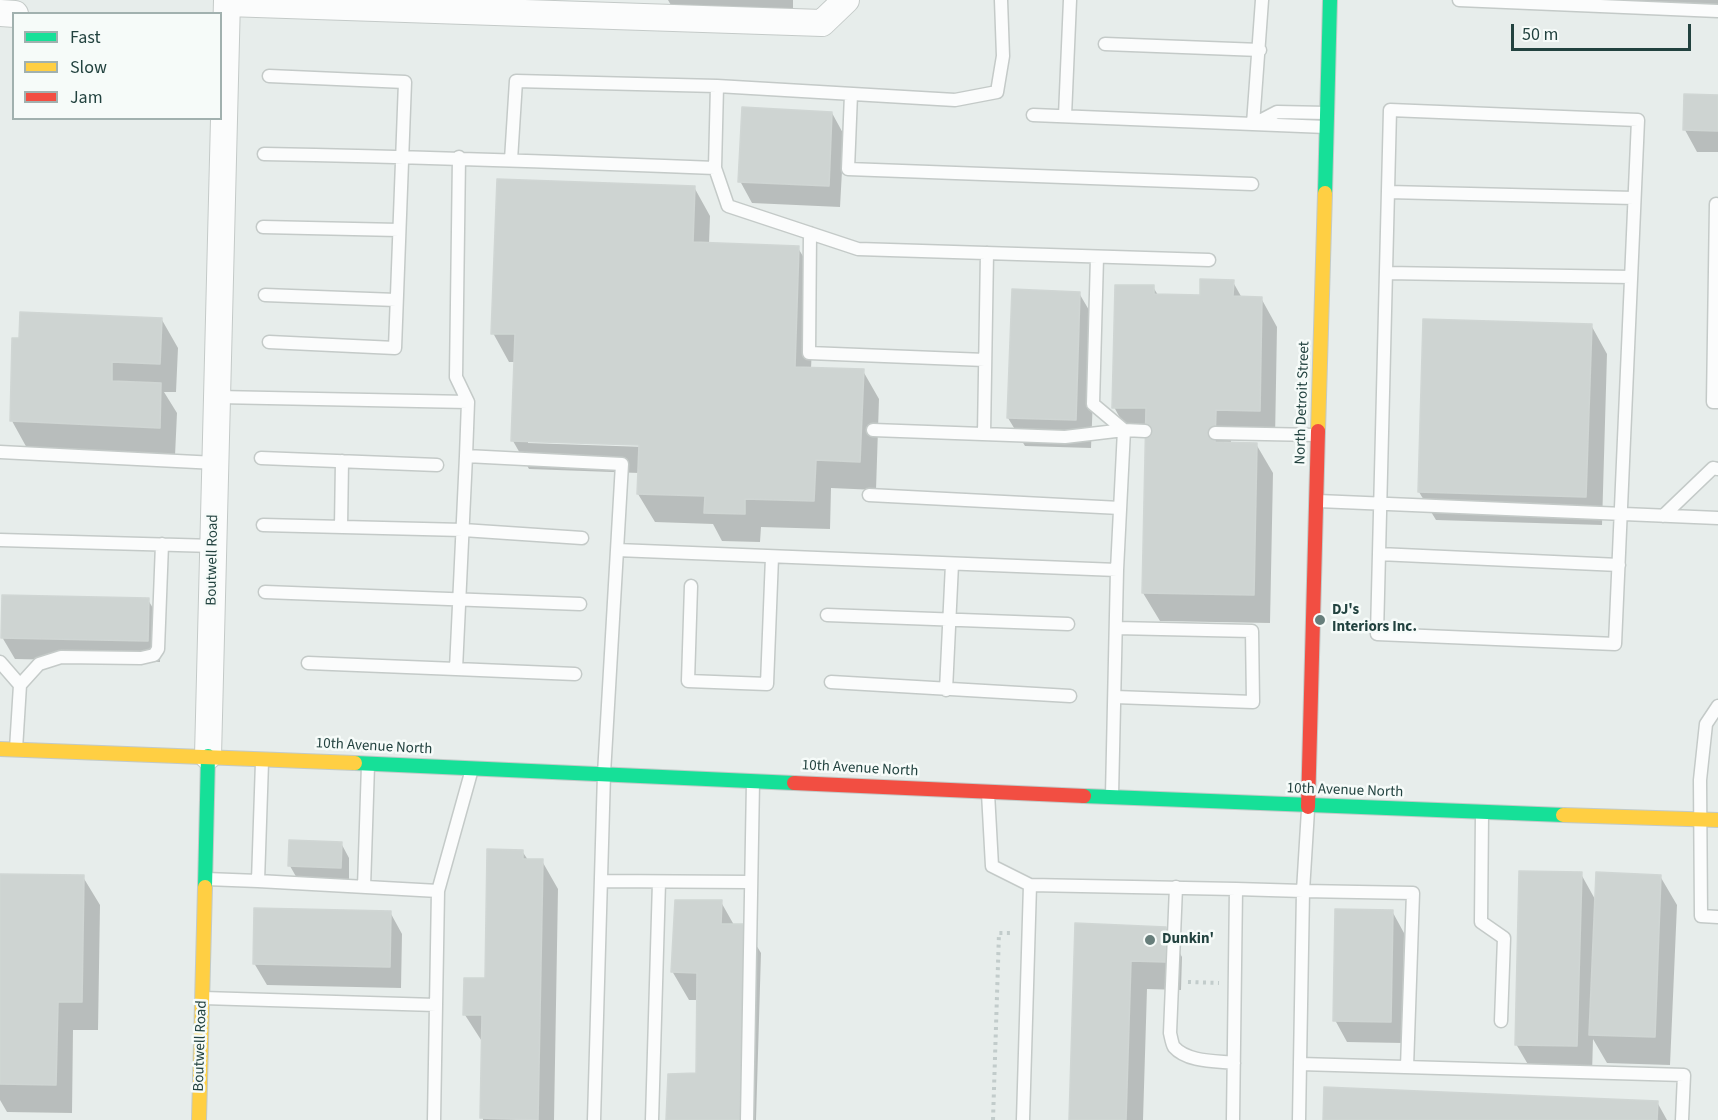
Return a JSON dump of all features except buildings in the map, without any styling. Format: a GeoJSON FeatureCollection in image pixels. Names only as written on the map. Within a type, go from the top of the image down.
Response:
{"type":"FeatureCollection","features":[{"type":"Feature","properties":{"kind":"street"},"geometry":{"type":"LineString","coordinates":[[225,13],[394,3],[822,23],[846,0]]}},
{"type":"Feature","properties":{"kind":"street","name":"North Detroit Street"},"geometry":{"type":"LineString","coordinates":[[1308,807],[1330,0]]}},
{"type":"Feature","properties":{"kind":"street","name":"Boutwell Road"},"geometry":{"type":"LineString","coordinates":[[199,1120],[218,397],[225,13]]}},
{"type":"Feature","properties":{"kind":"street","name":"10th Avenue North"},"geometry":{"type":"LineString","coordinates":[[0,749],[262,758],[1308,807],[1718,820]]}},
{"type":"Feature","properties":{"kind":"lane"},"geometry":{"type":"LineString","coordinates":[[511,160],[516,81],[717,86],[955,100],[997,92],[1003,56],[1001,0]]}},
{"type":"Feature","properties":{"kind":"lane"},"geometry":{"type":"LineString","coordinates":[[1065,116],[1070,0]]}},
{"type":"Feature","properties":{"kind":"lane"},"geometry":{"type":"LineString","coordinates":[[1253,124],[1262,0]]}},
{"type":"Feature","properties":{"kind":"lane"},"geometry":{"type":"LineString","coordinates":[[1459,0],[1718,11]]}},
{"type":"Feature","properties":{"kind":"lane"},"geometry":{"type":"LineString","coordinates":[[1105,44],[1260,50]]}},
{"type":"Feature","properties":{"kind":"lane"},"geometry":{"type":"LineString","coordinates":[[269,76],[405,82],[395,348],[269,342]]}},
{"type":"Feature","properties":{"kind":"lane"},"geometry":{"type":"LineString","coordinates":[[717,86],[715,168],[728,206],[858,249],[1209,260]]}},
{"type":"Feature","properties":{"kind":"lane"},"geometry":{"type":"LineString","coordinates":[[851,94],[848,169],[1251,184]]}},
{"type":"Feature","properties":{"kind":"lane"},"geometry":{"type":"LineString","coordinates":[[1390,110],[1638,120],[1615,644],[1377,633],[1388,192],[1390,110]]}},
{"type":"Feature","properties":{"kind":"lane"},"geometry":{"type":"LineString","coordinates":[[1033,115],[1253,124],[1327,120]]}},
{"type":"Feature","properties":{"kind":"lane"},"geometry":{"type":"LineString","coordinates":[[264,154],[459,157],[715,168]]}},
{"type":"Feature","properties":{"kind":"lane"},"geometry":{"type":"LineString","coordinates":[[456,669],[461,598],[468,402],[456,377],[459,157]]}},
{"type":"Feature","properties":{"kind":"lane"},"geometry":{"type":"LineString","coordinates":[[1388,192],[1634,198]]}},
{"type":"Feature","properties":{"kind":"lane"},"geometry":{"type":"LineString","coordinates":[[1717,203],[1713,402],[1718,402]]}},
{"type":"Feature","properties":{"kind":"lane"},"geometry":{"type":"LineString","coordinates":[[263,227],[399,230]]}},
{"type":"Feature","properties":{"kind":"lane"},"geometry":{"type":"LineString","coordinates":[[810,233],[808,353],[985,360]]}},
{"type":"Feature","properties":{"kind":"lane"},"geometry":{"type":"LineString","coordinates":[[984,434],[987,253]]}},
{"type":"Feature","properties":{"kind":"lane"},"geometry":{"type":"LineString","coordinates":[[1097,257],[1094,404],[1124,430]]}},
{"type":"Feature","properties":{"kind":"lane"},"geometry":{"type":"LineString","coordinates":[[1386,273],[1631,277]]}},
{"type":"Feature","properties":{"kind":"lane"},"geometry":{"type":"LineString","coordinates":[[265,295],[396,300]]}},
{"type":"Feature","properties":{"kind":"lane"},"geometry":{"type":"LineString","coordinates":[[218,397],[468,402]]}},
{"type":"Feature","properties":{"kind":"lane"},"geometry":{"type":"LineString","coordinates":[[873,430],[1065,437],[1124,430],[1145,431]]}},
{"type":"Feature","properties":{"kind":"lane"},"geometry":{"type":"LineString","coordinates":[[1112,798],[1117,570],[1124,430]]}},
{"type":"Feature","properties":{"kind":"lane"},"geometry":{"type":"LineString","coordinates":[[1215,433],[1318,435]]}},
{"type":"Feature","properties":{"kind":"lane"},"geometry":{"type":"LineString","coordinates":[[0,452],[216,463]]}},
{"type":"Feature","properties":{"kind":"lane"},"geometry":{"type":"LineString","coordinates":[[466,456],[622,464],[604,774],[594,1120]]}},
{"type":"Feature","properties":{"kind":"lane"},"geometry":{"type":"LineString","coordinates":[[261,458],[437,465]]}},
{"type":"Feature","properties":{"kind":"lane"},"geometry":{"type":"LineString","coordinates":[[341,527],[342,461]]}},
{"type":"Feature","properties":{"kind":"lane"},"geometry":{"type":"LineString","coordinates":[[1663,516],[1713,468],[1718,469]]}},
{"type":"Feature","properties":{"kind":"lane"},"geometry":{"type":"LineString","coordinates":[[869,495],[1120,508]]}},
{"type":"Feature","properties":{"kind":"lane"},"geometry":{"type":"LineString","coordinates":[[1317,501],[1718,518]]}},
{"type":"Feature","properties":{"kind":"lane"},"geometry":{"type":"LineString","coordinates":[[263,525],[463,530],[582,538]]}},
{"type":"Feature","properties":{"kind":"lane"},"geometry":{"type":"LineString","coordinates":[[0,540],[214,546]]}},
{"type":"Feature","properties":{"kind":"lane"},"geometry":{"type":"LineString","coordinates":[[16,750],[20,685],[39,664],[61,657],[141,658],[153,655],[158,649],[162,544]]}},
{"type":"Feature","properties":{"kind":"lane"},"geometry":{"type":"LineString","coordinates":[[617,550],[1117,570]]}},
{"type":"Feature","properties":{"kind":"lane"},"geometry":{"type":"LineString","coordinates":[[1379,554],[1619,565]]}},
{"type":"Feature","properties":{"kind":"lane"},"geometry":{"type":"LineString","coordinates":[[691,586],[688,681],[767,684],[772,557]]}},
{"type":"Feature","properties":{"kind":"lane"},"geometry":{"type":"LineString","coordinates":[[946,690],[952,564]]}},
{"type":"Feature","properties":{"kind":"lane"},"geometry":{"type":"LineString","coordinates":[[265,592],[580,604]]}},
{"type":"Feature","properties":{"kind":"lane"},"geometry":{"type":"LineString","coordinates":[[827,615],[1068,624]]}},
{"type":"Feature","properties":{"kind":"lane"},"geometry":{"type":"LineString","coordinates":[[1114,697],[1253,702],[1252,631],[1116,628]]}},
{"type":"Feature","properties":{"kind":"lane"},"geometry":{"type":"LineString","coordinates":[[0,662],[20,685]]}},
{"type":"Feature","properties":{"kind":"lane"},"geometry":{"type":"LineString","coordinates":[[308,663],[575,674]]}},
{"type":"Feature","properties":{"kind":"lane"},"geometry":{"type":"LineString","coordinates":[[831,682],[1070,696]]}},
{"type":"Feature","properties":{"kind":"lane"},"geometry":{"type":"LineString","coordinates":[[1718,706],[1706,724],[1700,780],[1701,916],[1718,917]]}},
{"type":"Feature","properties":{"kind":"lane"},"geometry":{"type":"LineString","coordinates":[[258,880],[262,758]]}},
{"type":"Feature","properties":{"kind":"lane"},"geometry":{"type":"LineString","coordinates":[[364,886],[368,763]]}},
{"type":"Feature","properties":{"kind":"lane"},"geometry":{"type":"LineString","coordinates":[[434,1120],[438,891],[472,768]]}},
{"type":"Feature","properties":{"kind":"lane"},"geometry":{"type":"LineString","coordinates":[[747,1120],[749,882],[753,781]]}},
{"type":"Feature","properties":{"kind":"lane"},"geometry":{"type":"LineString","coordinates":[[988,792],[992,866],[1030,885],[1413,893],[1407,1067]]}},
{"type":"Feature","properties":{"kind":"lane"},"geometry":{"type":"LineString","coordinates":[[1299,1120],[1303,891],[1308,807]]}},
{"type":"Feature","properties":{"kind":"lane"},"geometry":{"type":"LineString","coordinates":[[1482,813],[1481,922],[1504,938],[1501,1021]]}},
{"type":"Feature","properties":{"kind":"lane"},"geometry":{"type":"LineString","coordinates":[[206,879],[438,891]]}},
{"type":"Feature","properties":{"kind":"lane"},"geometry":{"type":"LineString","coordinates":[[602,881],[749,882]]}},
{"type":"Feature","properties":{"kind":"lane"},"geometry":{"type":"LineString","coordinates":[[652,1120],[659,882]]}},
{"type":"Feature","properties":{"kind":"lane"},"geometry":{"type":"LineString","coordinates":[[1023,1120],[1030,885]]}},
{"type":"Feature","properties":{"kind":"lane"},"geometry":{"type":"LineString","coordinates":[[1176,887],[1170,1033],[1174,1047],[1202,1060],[1234,1063]]}},
{"type":"Feature","properties":{"kind":"lane"},"geometry":{"type":"LineString","coordinates":[[1233,1120],[1236,888]]}},
{"type":"Feature","properties":{"kind":"lane"},"geometry":{"type":"LineString","coordinates":[[202,998],[436,1005]]}},
{"type":"Feature","properties":{"kind":"lane"},"geometry":{"type":"LineString","coordinates":[[1300,1064],[1684,1075],[1682,1120]]}},
{"type":"Feature","properties":{"kind":"path"},"geometry":{"type":"LineString","coordinates":[[993,1120],[999,933]]}},
{"type":"Feature","properties":{"kind":"path"},"geometry":{"type":"LineString","coordinates":[[1172,981],[1235,984]]}},
{"type":"Feature","properties":{"kind":"traffic: fast"},"geometry":{"type":"LineString","coordinates":[[1325,193],[1330,0]]}},
{"type":"Feature","properties":{"kind":"traffic: fast"},"geometry":{"type":"LineString","coordinates":[[205,887],[208,756]]}},
{"type":"Feature","properties":{"kind":"traffic: fast"},"geometry":{"type":"LineString","coordinates":[[355,763],[794,783]]}},
{"type":"Feature","properties":{"kind":"traffic: fast"},"geometry":{"type":"LineString","coordinates":[[1084,796],[1563,815]]}},
{"type":"Feature","properties":{"kind":"traffic: slow"},"geometry":{"type":"LineString","coordinates":[[1318,431],[1325,193]]}},
{"type":"Feature","properties":{"kind":"traffic: slow"},"geometry":{"type":"LineString","coordinates":[[0,749],[355,763]]}},
{"type":"Feature","properties":{"kind":"traffic: slow"},"geometry":{"type":"LineString","coordinates":[[1563,815],[1718,820]]}},
{"type":"Feature","properties":{"kind":"traffic: slow"},"geometry":{"type":"LineString","coordinates":[[199,1120],[205,887]]}},
{"type":"Feature","properties":{"kind":"traffic: jam"},"geometry":{"type":"LineString","coordinates":[[1308,807],[1318,431]]}},
{"type":"Feature","properties":{"kind":"traffic: jam"},"geometry":{"type":"LineString","coordinates":[[794,783],[1084,796]]}},
{"type":"Feature","properties":{"kind":"place","name":"DJ's Interiors Inc."},"geometry":{"type":"Point","coordinates":[1320,620]}},
{"type":"Feature","properties":{"kind":"place","name":"Dunkin'"},"geometry":{"type":"Point","coordinates":[1150,940]}}]}
